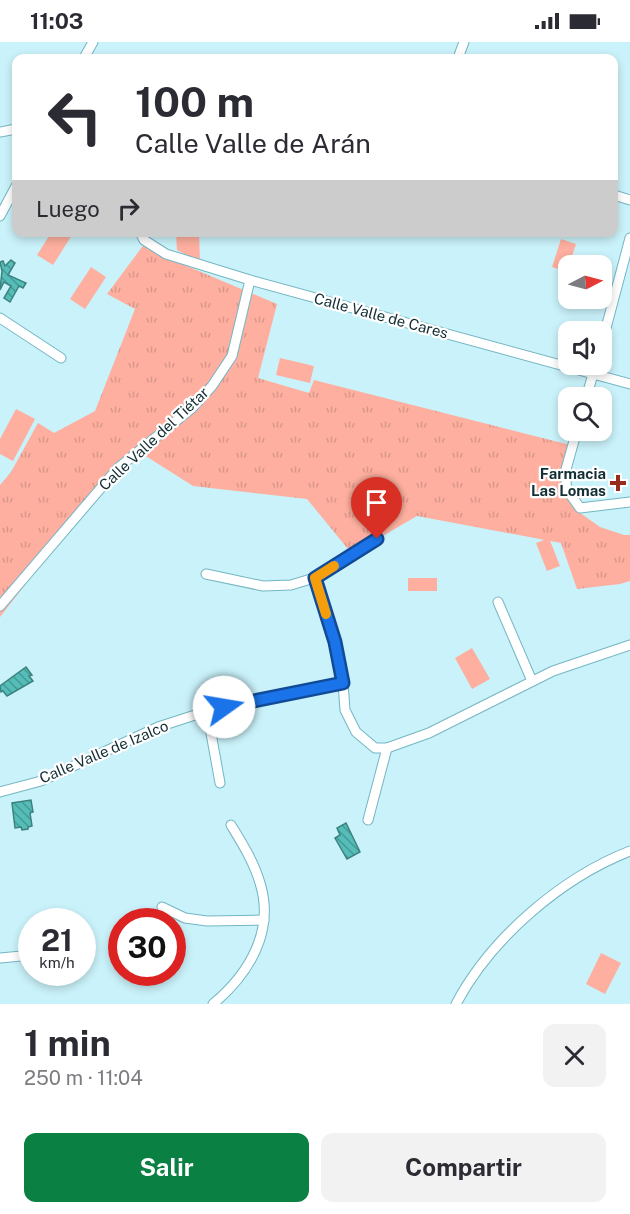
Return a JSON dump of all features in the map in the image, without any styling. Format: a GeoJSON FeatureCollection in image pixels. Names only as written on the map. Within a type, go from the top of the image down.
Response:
{"type":"FeatureCollection","features":[{"type":"Feature","properties":{"kind":"street"},"geometry":{"type":"LineString","coordinates":[[0,216],[12,194]]}},
{"type":"Feature","properties":{"kind":"street","name":"Calle Valle de Cares"},"geometry":{"type":"LineString","coordinates":[[142,237],[166,254],[250,280],[558,360]]}},
{"type":"Feature","properties":{"kind":"street"},"geometry":{"type":"LineString","coordinates":[[608,321],[630,238]]}},
{"type":"Feature","properties":{"kind":"street","name":"Calle Valle del Tiétar"},"geometry":{"type":"LineString","coordinates":[[0,606],[118,468],[192,408],[212,386],[232,356],[250,280]]}},
{"type":"Feature","properties":{"kind":"street"},"geometry":{"type":"LineString","coordinates":[[0,318],[61,358]]}},
{"type":"Feature","properties":{"kind":"street","name":"Calle Valle de Cares"},"geometry":{"type":"LineString","coordinates":[[608,375],[630,384]]}},
{"type":"Feature","properties":{"kind":"street"},"geometry":{"type":"LineString","coordinates":[[574,441],[565,472],[567,490],[580,508],[630,502]]}},
{"type":"Feature","properties":{"kind":"street"},"geometry":{"type":"LineString","coordinates":[[206,574],[263,586],[291,585],[315,578],[377,539]]}},
{"type":"Feature","properties":{"kind":"street"},"geometry":{"type":"LineString","coordinates":[[315,578],[335,642],[343,683],[345,710],[356,732],[375,748],[387,748],[429,733],[553,671],[630,645]]}},
{"type":"Feature","properties":{"kind":"street"},"geometry":{"type":"LineString","coordinates":[[498,602],[532,681]]}},
{"type":"Feature","properties":{"kind":"street","name":"Calle Valle de Izalco"},"geometry":{"type":"LineString","coordinates":[[0,792],[41,781],[158,727],[207,711],[343,683]]}},
{"type":"Feature","properties":{"kind":"street"},"geometry":{"type":"LineString","coordinates":[[207,711],[220,783]]}},
{"type":"Feature","properties":{"kind":"street"},"geometry":{"type":"LineString","coordinates":[[368,820],[387,748]]}},
{"type":"Feature","properties":{"kind":"street"},"geometry":{"type":"LineString","coordinates":[[213,1004],[231,989],[247,969],[260,945],[264,920],[260,883],[247,852],[231,825]]}},
{"type":"Feature","properties":{"kind":"street"},"geometry":{"type":"LineString","coordinates":[[456,1004],[466,985],[496,946],[532,911],[558,891],[616,856],[630,851]]}},
{"type":"Feature","properties":{"kind":"street"},"geometry":{"type":"LineString","coordinates":[[162,907],[185,918],[207,921],[264,920]]}},
{"type":"Feature","properties":{"kind":"street"},"geometry":{"type":"LineString","coordinates":[[0,958],[18,956]]}},
{"type":"Feature","properties":{"kind":"green space"},"geometry":{"type":"Polygon","coordinates":[[[48,237],[71,237],[53,265],[37,255],[48,237]]]}},
{"type":"Feature","properties":{"kind":"green space"},"geometry":{"type":"Polygon","coordinates":[[[176,237],[199,237],[200,262],[177,250],[176,237]]]}},
{"type":"Feature","properties":{"kind":"green space"},"geometry":{"type":"Polygon","coordinates":[[[561,239],[576,244],[572,255],[558,255],[558,269],[552,267],[561,239]]]}},
{"type":"Feature","properties":{"kind":"green space"},"geometry":{"type":"Polygon","coordinates":[[[145,243],[168,258],[277,304],[258,378],[309,393],[314,380],[570,445],[562,470],[576,510],[600,527],[630,535],[630,581],[577,589],[561,543],[417,516],[381,537],[378,532],[348,549],[307,499],[193,486],[141,453],[121,471],[85,511],[0,617],[0,485],[11,472],[38,423],[54,433],[95,411],[135,309],[107,294],[145,243]]]}},
{"type":"Feature","properties":{"kind":"green space"},"geometry":{"type":"Polygon","coordinates":[[[91,267],[106,277],[85,309],[70,299],[91,267]]]}},
{"type":"Feature","properties":{"kind":"green space"},"geometry":{"type":"Polygon","coordinates":[[[280,358],[314,366],[310,383],[276,375],[280,358]]]}},
{"type":"Feature","properties":{"kind":"green space"},"geometry":{"type":"Polygon","coordinates":[[[16,409],[35,419],[13,461],[0,454],[0,439],[16,409]]]}},
{"type":"Feature","properties":{"kind":"green space"},"geometry":{"type":"Polygon","coordinates":[[[549,538],[560,566],[547,571],[536,543],[549,538]]]}},
{"type":"Feature","properties":{"kind":"green space"},"geometry":{"type":"Polygon","coordinates":[[[408,578],[437,578],[437,591],[408,591],[408,578]]]}},
{"type":"Feature","properties":{"kind":"green space"},"geometry":{"type":"Polygon","coordinates":[[[472,648],[490,679],[472,689],[455,658],[472,648]]]}},
{"type":"Feature","properties":{"kind":"green space"},"geometry":{"type":"Polygon","coordinates":[[[601,953],[621,963],[605,994],[586,984],[601,953]]]}},
{"type":"Feature","properties":{"kind":"building"},"geometry":{"type":"Polygon","coordinates":[[[11,260],[15,263],[8,275],[26,283],[23,288],[19,286],[10,302],[4,298],[11,286],[4,282],[0,290],[2,271],[0,262],[3,261],[5,266],[11,260]]]}},
{"type":"Feature","properties":{"kind":"building"},"geometry":{"type":"Polygon","coordinates":[[[26,667],[33,681],[7,696],[3,691],[1,692],[0,686],[26,667]]]}},
{"type":"Feature","properties":{"kind":"building"},"geometry":{"type":"Polygon","coordinates":[[[31,800],[32,826],[22,830],[21,827],[15,828],[12,803],[31,800]]]}},
{"type":"Feature","properties":{"kind":"building"},"geometry":{"type":"Polygon","coordinates":[[[346,823],[360,852],[347,859],[335,838],[340,835],[337,828],[346,823]]]}},
{"type":"Feature","properties":{"kind":"slow traffic"},"geometry":{"type":"LineString","coordinates":[[326,614],[315,578],[334,566]]}},
{"type":"Feature","properties":{"kind":"place","name":"Farmacia Las Lomas"},"geometry":{"type":"Point","coordinates":[618,483]}},
{"type":"Feature","properties":{"kind":"route"},"geometry":{"type":"LineString","coordinates":[[224,707],[343,683],[335,642],[315,578],[377,539]]}}]}
